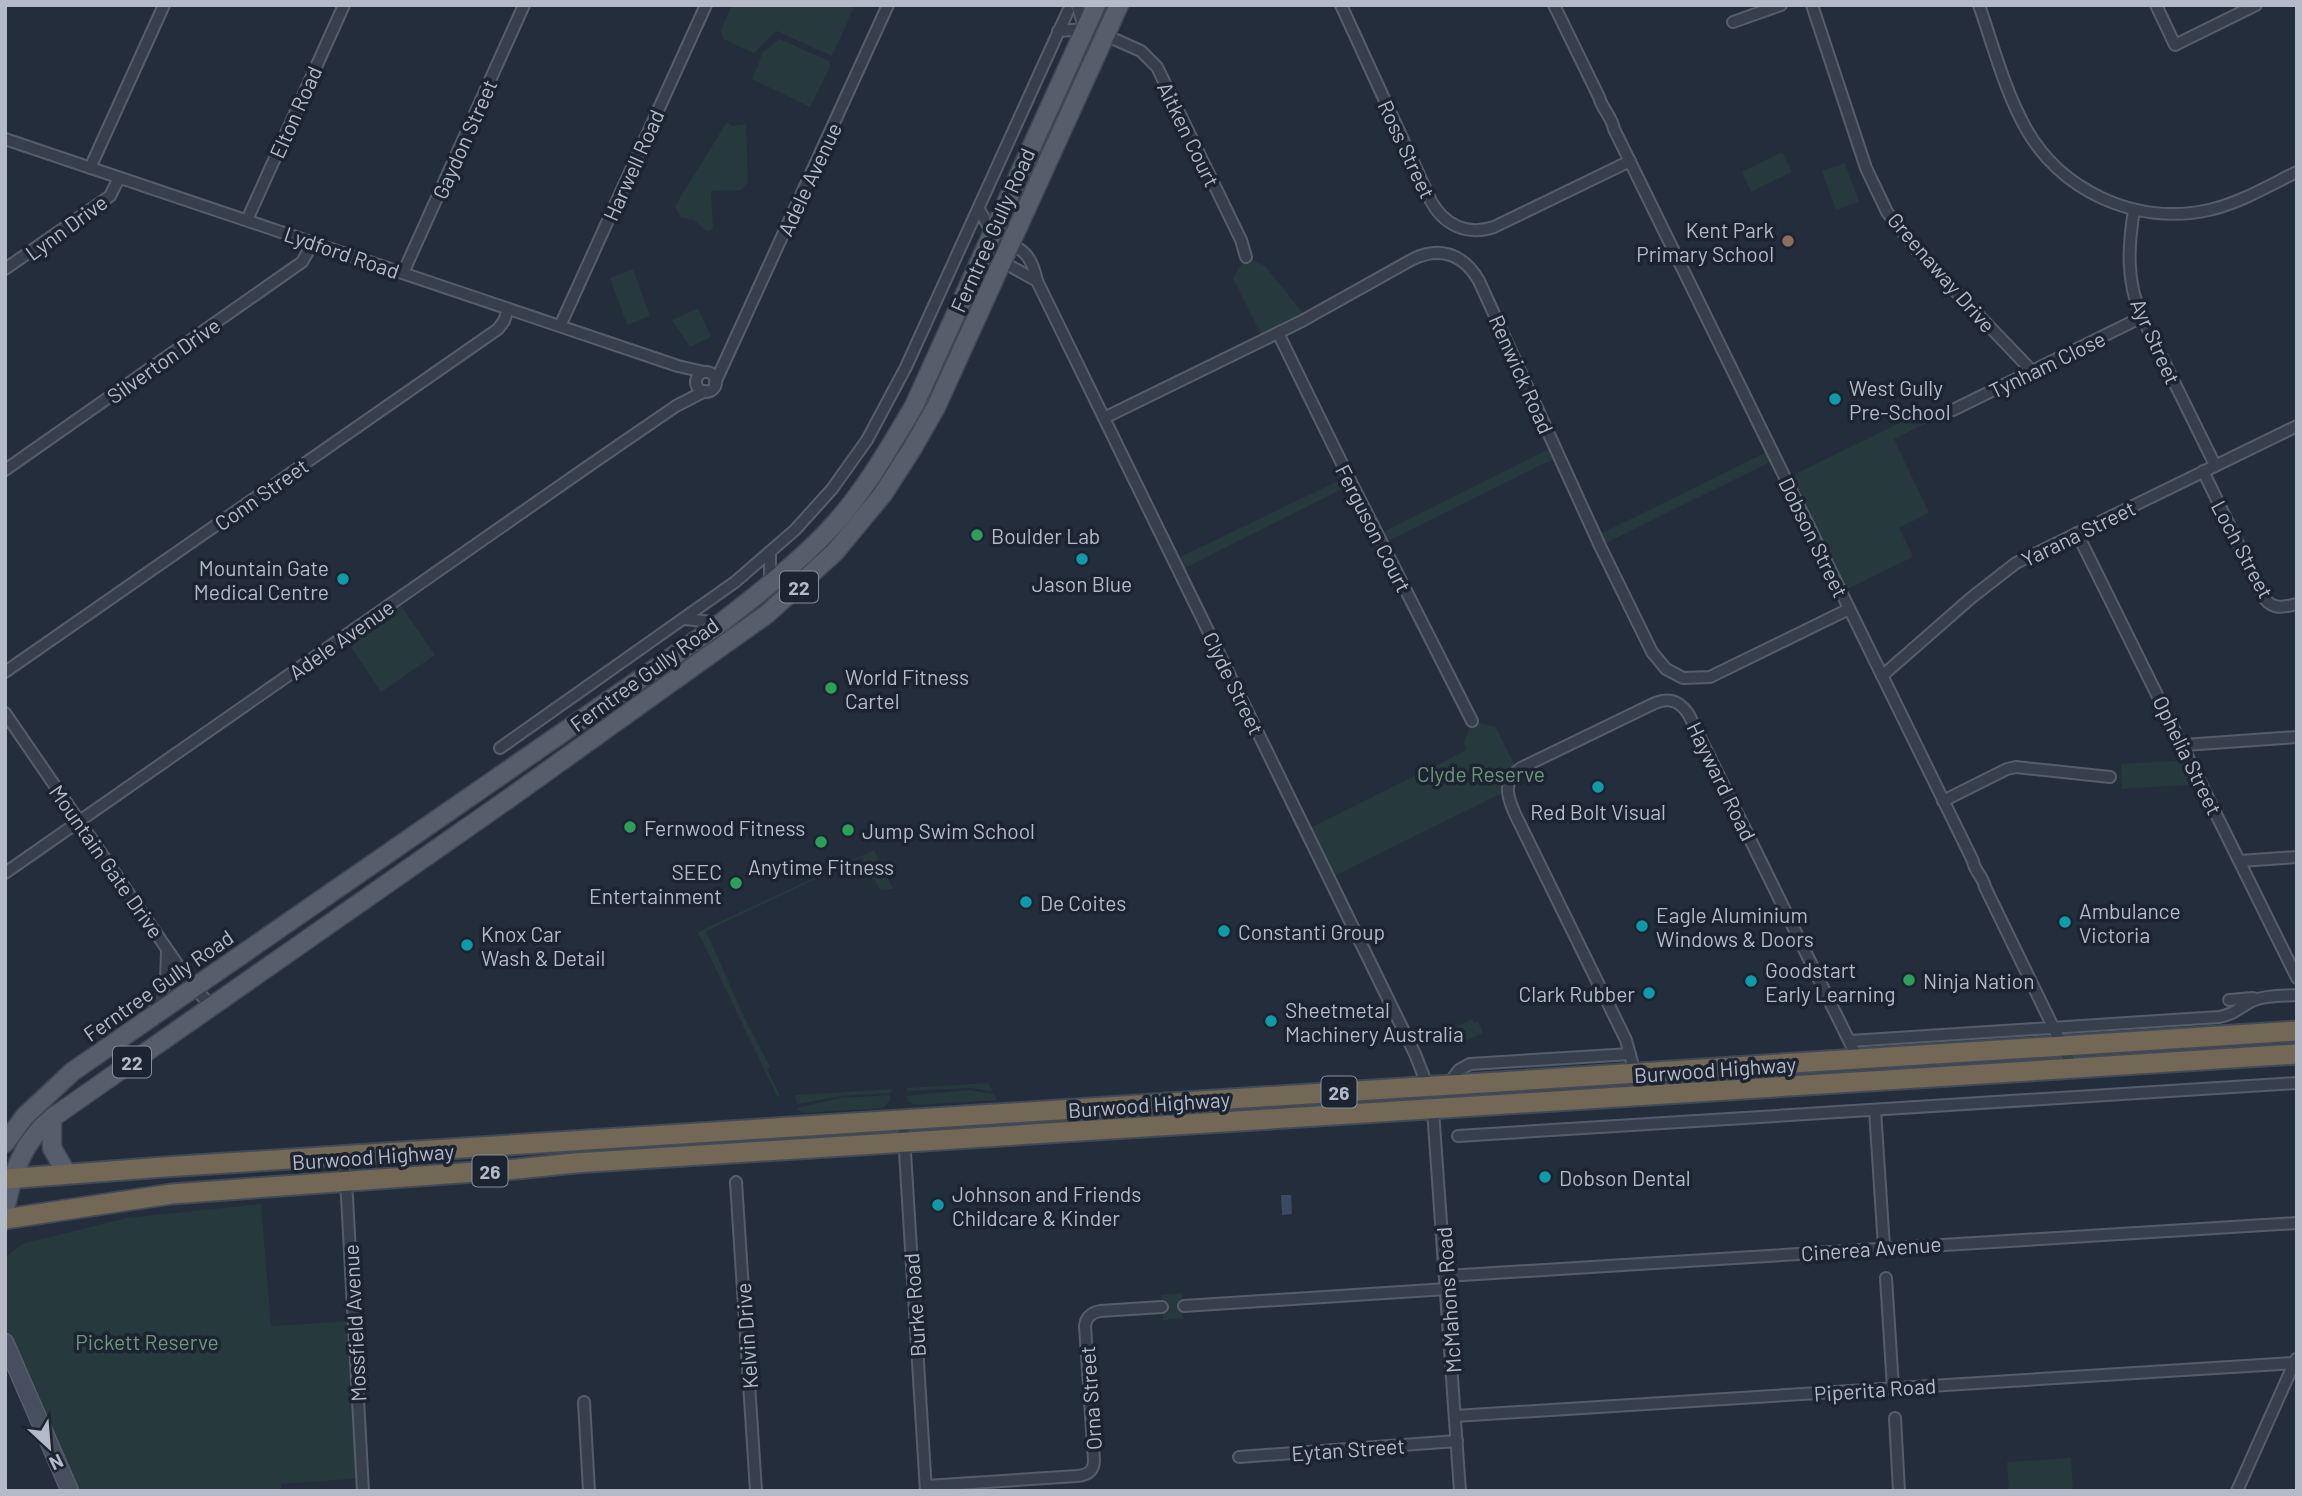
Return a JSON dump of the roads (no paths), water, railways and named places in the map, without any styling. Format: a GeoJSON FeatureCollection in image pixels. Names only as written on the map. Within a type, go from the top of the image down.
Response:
{"type":"FeatureCollection","features":[{"type":"Feature","properties":{"kind":"highway","name":"Burwood Highway"},"geometry":{"type":"LineString","coordinates":[[9,1179],[1437,1086],[1633,1064],[1858,1059],[2297,1031]]}},
{"type":"Feature","properties":{"kind":"highway","name":"Burwood Highway"},"geometry":{"type":"LineString","coordinates":[[5,1219],[171,1194],[575,1163],[2297,1054]]}},
{"type":"Feature","properties":{"kind":"highway"},"geometry":{"type":"LineString","coordinates":[[1433,1110],[1437,1086]]}},
{"type":"Feature","properties":{"kind":"main road","name":"Ferntree Gully Road"},"geometry":{"type":"LineString","coordinates":[[5,1143],[25,1116],[72,1072],[721,623],[771,584],[828,531],[882,461],[914,406],[1096,5]]}},
{"type":"Feature","properties":{"kind":"main road","name":"Ferntree Gully Road"},"geometry":{"type":"LineString","coordinates":[[5,1209],[9,1179],[17,1163],[29,1141],[52,1118],[767,614],[816,571],[854,532],[898,472],[924,428],[1003,262],[1119,5]]}},
{"type":"Feature","properties":{"kind":"main road"},"geometry":{"type":"LineString","coordinates":[[584,718],[596,737]]}},
{"type":"Feature","properties":{"kind":"main road"},"geometry":{"type":"LineString","coordinates":[[5,1128],[25,1116]]}},
{"type":"Feature","properties":{"kind":"main road"},"geometry":{"type":"LineString","coordinates":[[52,1118],[52,1149],[67,1174]]}},
{"type":"Feature","properties":{"kind":"main road"},"geometry":{"type":"LineString","coordinates":[[5,1342],[70,1491]]}},
{"type":"Feature","properties":{"kind":"street"},"geometry":{"type":"LineString","coordinates":[[90,167],[164,5]]}},
{"type":"Feature","properties":{"kind":"street","name":"Elton Road"},"geometry":{"type":"LineString","coordinates":[[247,220],[344,5]]}},
{"type":"Feature","properties":{"kind":"street","name":"Gaydon Street"},"geometry":{"type":"LineString","coordinates":[[403,273],[524,5]]}},
{"type":"Feature","properties":{"kind":"street","name":"Harwell Road"},"geometry":{"type":"LineString","coordinates":[[560,326],[705,5]]}},
{"type":"Feature","properties":{"kind":"street","name":"Adele Avenue"},"geometry":{"type":"LineString","coordinates":[[676,406],[730,354],[888,5]]}},
{"type":"Feature","properties":{"kind":"street","name":"Ross Street"},"geometry":{"type":"LineString","coordinates":[[1341,5],[1431,201],[1439,214],[1450,224],[1463,229],[1486,230],[1630,161]]}},
{"type":"Feature","properties":{"kind":"street","name":"Dobson Street"},"geometry":{"type":"LineString","coordinates":[[1554,5],[1599,97],[1602,109],[1612,120],[1614,129],[1973,861],[1974,869],[1983,877],[1985,887],[2073,1068]]}},
{"type":"Feature","properties":{"kind":"street"},"geometry":{"type":"LineString","coordinates":[[1733,22],[1781,5]]}},
{"type":"Feature","properties":{"kind":"street","name":"Greenaway Drive"},"geometry":{"type":"LineString","coordinates":[[1812,5],[1866,169],[1887,212],[1919,253],[2032,371]]}},
{"type":"Feature","properties":{"kind":"street"},"geometry":{"type":"LineString","coordinates":[[1979,5],[2024,125],[2042,153],[2063,174],[2085,190],[2134,210],[2176,214],[2210,209],[2236,201],[2297,172]]}},
{"type":"Feature","properties":{"kind":"street"},"geometry":{"type":"LineString","coordinates":[[2156,5],[2175,45],[2256,5]]}},
{"type":"Feature","properties":{"kind":"street"},"geometry":{"type":"LineString","coordinates":[[1058,31],[1085,29],[1072,8]]}},
{"type":"Feature","properties":{"kind":"street","name":"Ferntree Gully Road"},"geometry":{"type":"LineString","coordinates":[[500,748],[685,619],[770,554],[832,489],[867,440],[906,367],[1058,31],[1072,8]]}},
{"type":"Feature","properties":{"kind":"street","name":"Aitken Court"},"geometry":{"type":"LineString","coordinates":[[1105,35],[1141,51],[1157,67],[1241,240],[1246,257]]}},
{"type":"Feature","properties":{"kind":"street","name":"Lydford Road"},"geometry":{"type":"LineString","coordinates":[[5,139],[678,366],[704,378]]}},
{"type":"Feature","properties":{"kind":"street","name":"Lynn Drive"},"geometry":{"type":"LineString","coordinates":[[5,270],[110,196],[119,178]]}},
{"type":"Feature","properties":{"kind":"street"},"geometry":{"type":"LineString","coordinates":[[979,209],[989,239],[1003,262],[1037,281]]}},
{"type":"Feature","properties":{"kind":"street","name":"Ayr Street"},"geometry":{"type":"LineString","coordinates":[[2134,210],[2129,266],[2133,289],[2142,317],[2215,465]]}},
{"type":"Feature","properties":{"kind":"street"},"geometry":{"type":"LineString","coordinates":[[989,239],[1010,244]]}},
{"type":"Feature","properties":{"kind":"street","name":"Silverton Drive"},"geometry":{"type":"LineString","coordinates":[[5,470],[302,262],[313,243]]}},
{"type":"Feature","properties":{"kind":"street","name":"Clyde Street"},"geometry":{"type":"LineString","coordinates":[[1010,244],[1024,253],[1033,268],[1414,1051],[1437,1086]]}},
{"type":"Feature","properties":{"kind":"street","name":"Renwick Road"},"geometry":{"type":"LineString","coordinates":[[1104,418],[1278,333],[1424,254],[1439,252],[1458,257],[1470,267],[1479,281],[1600,545],[1652,652],[1666,669],[1683,678],[1710,677],[1849,609]]}},
{"type":"Feature","properties":{"kind":"street"},"geometry":{"type":"LineString","coordinates":[[937,301],[968,287]]}},
{"type":"Feature","properties":{"kind":"street","name":"Conn Street"},"geometry":{"type":"LineString","coordinates":[[5,672],[498,329],[508,309]]}},
{"type":"Feature","properties":{"kind":"street","name":"Tynham Close"},"geometry":{"type":"LineString","coordinates":[[1953,410],[2142,317]]}},
{"type":"Feature","properties":{"kind":"street","name":"Ferguson Court"},"geometry":{"type":"LineString","coordinates":[[1278,333],[1381,544],[1472,721]]}},
{"type":"Feature","properties":{"kind":"street","name":"Adele Avenue"},"geometry":{"type":"LineString","coordinates":[[5,873],[676,406],[713,388],[704,378]]}},
{"type":"Feature","properties":{"kind":"street","name":"Yarana Street"},"geometry":{"type":"LineString","coordinates":[[1882,676],[2006,569],[2297,426]]}},
{"type":"Feature","properties":{"kind":"street","name":"Loch Street"},"geometry":{"type":"LineString","coordinates":[[2203,471],[2268,602],[2278,608],[2297,604]]}},
{"type":"Feature","properties":{"kind":"street","name":"Ophelia Street"},"geometry":{"type":"LineString","coordinates":[[2077,533],[2297,978]]}},
{"type":"Feature","properties":{"kind":"street"},"geometry":{"type":"LineString","coordinates":[[770,554],[771,584]]}},
{"type":"Feature","properties":{"kind":"street"},"geometry":{"type":"LineString","coordinates":[[685,619],[721,623]]}},
{"type":"Feature","properties":{"kind":"street","name":"Hayward Road"},"geometry":{"type":"LineString","coordinates":[[1633,1064],[1626,1040],[1506,791],[1510,778],[1521,768],[1655,703],[1669,699],[1681,704],[1689,715],[1858,1059]]}},
{"type":"Feature","properties":{"kind":"street","name":"Mountain Gate Drive"},"geometry":{"type":"LineString","coordinates":[[5,713],[167,949],[194,987],[212,1006]]}},
{"type":"Feature","properties":{"kind":"street"},"geometry":{"type":"LineString","coordinates":[[523,760],[524,732]]}},
{"type":"Feature","properties":{"kind":"street"},"geometry":{"type":"LineString","coordinates":[[2184,745],[2297,737]]}},
{"type":"Feature","properties":{"kind":"street"},"geometry":{"type":"LineString","coordinates":[[1943,800],[2016,767],[2110,777]]}},
{"type":"Feature","properties":{"kind":"street"},"geometry":{"type":"LineString","coordinates":[[2240,860],[2297,857]]}},
{"type":"Feature","properties":{"kind":"street"},"geometry":{"type":"LineString","coordinates":[[152,1016],[166,982],[167,949]]}},
{"type":"Feature","properties":{"kind":"street"},"geometry":{"type":"LineString","coordinates":[[2229,1000],[2297,996]]}},
{"type":"Feature","properties":{"kind":"street"},"geometry":{"type":"LineString","coordinates":[[1850,1041],[2226,1016],[2262,998]]}},
{"type":"Feature","properties":{"kind":"street"},"geometry":{"type":"LineString","coordinates":[[1458,1136],[2297,1083]]}},
{"type":"Feature","properties":{"kind":"street","name":"McMahons Road"},"geometry":{"type":"LineString","coordinates":[[1433,1110],[1460,1491]]}},
{"type":"Feature","properties":{"kind":"street"},"geometry":{"type":"LineString","coordinates":[[1875,1110],[1884,1247]]}},
{"type":"Feature","properties":{"kind":"street","name":"Burke Road"},"geometry":{"type":"LineString","coordinates":[[902,1120],[926,1489]]}},
{"type":"Feature","properties":{"kind":"street","name":"Mossfield Avenue"},"geometry":{"type":"LineString","coordinates":[[342,1156],[363,1491]]}},
{"type":"Feature","properties":{"kind":"street","name":"Kelvin Drive"},"geometry":{"type":"LineString","coordinates":[[736,1182],[756,1491]]}},
{"type":"Feature","properties":{"kind":"street","name":"Cinerea Avenue"},"geometry":{"type":"LineString","coordinates":[[1446,1276],[2297,1223]]}},
{"type":"Feature","properties":{"kind":"street"},"geometry":{"type":"LineString","coordinates":[[1886,1278],[1893,1388]]}},
{"type":"Feature","properties":{"kind":"street"},"geometry":{"type":"LineString","coordinates":[[1184,1306],[1447,1289]]}},
{"type":"Feature","properties":{"kind":"street","name":"Orna Street"},"geometry":{"type":"LineString","coordinates":[[926,1489],[1077,1476],[1091,1471],[1094,1460],[1085,1312],[1162,1307]]}},
{"type":"Feature","properties":{"kind":"street"},"geometry":{"type":"LineString","coordinates":[[2237,1491],[2296,1361]]}},
{"type":"Feature","properties":{"kind":"street","name":"Piperita Road"},"geometry":{"type":"LineString","coordinates":[[1455,1416],[2296,1361]]}},
{"type":"Feature","properties":{"kind":"street"},"geometry":{"type":"LineString","coordinates":[[584,1402],[589,1491]]}},
{"type":"Feature","properties":{"kind":"street"},"geometry":{"type":"LineString","coordinates":[[1895,1418],[1899,1491]]}},
{"type":"Feature","properties":{"kind":"street","name":"Eytan Street"},"geometry":{"type":"LineString","coordinates":[[1239,1457],[1457,1441]]}},
{"type":"Feature","properties":{"kind":"street"},"geometry":{"type":"LineString","coordinates":[[1091,1471],[1101,1480]]}},
{"type":"Feature","properties":{"kind":"water"},"geometry":{"type":"Polygon","coordinates":[[[1281,1195],[1291,1195],[1292,1214],[1282,1215],[1281,1195]]]}},
{"type":"Feature","properties":{"kind":"place","name":"Kent Park Primary School"},"geometry":{"type":"Point","coordinates":[1788,241]}},
{"type":"Feature","properties":{"kind":"place","name":"West Gully Pre-School"},"geometry":{"type":"Point","coordinates":[1835,399]}},
{"type":"Feature","properties":{"kind":"place","name":"Boulder Lab"},"geometry":{"type":"Point","coordinates":[977,535]}},
{"type":"Feature","properties":{"kind":"place","name":"Jason Blue"},"geometry":{"type":"Point","coordinates":[1082,559]}},
{"type":"Feature","properties":{"kind":"place","name":"Mountain Gate Medical Centre"},"geometry":{"type":"Point","coordinates":[343,579]}},
{"type":"Feature","properties":{"kind":"place","name":"World Fitness Cartel"},"geometry":{"type":"Point","coordinates":[831,688]}},
{"type":"Feature","properties":{"kind":"place","name":"Red Bolt Visual"},"geometry":{"type":"Point","coordinates":[1598,787]}},
{"type":"Feature","properties":{"kind":"place","name":"Fernwood Fitness"},"geometry":{"type":"Point","coordinates":[630,827]}},
{"type":"Feature","properties":{"kind":"place","name":"Jump Swim School"},"geometry":{"type":"Point","coordinates":[848,830]}},
{"type":"Feature","properties":{"kind":"place","name":"Anytime Fitness"},"geometry":{"type":"Point","coordinates":[821,842]}},
{"type":"Feature","properties":{"kind":"place","name":"SEEC Entertainment"},"geometry":{"type":"Point","coordinates":[736,883]}},
{"type":"Feature","properties":{"kind":"place","name":"De Coites"},"geometry":{"type":"Point","coordinates":[1026,902]}},
{"type":"Feature","properties":{"kind":"place","name":"Ambulance Victoria"},"geometry":{"type":"Point","coordinates":[2065,922]}},
{"type":"Feature","properties":{"kind":"place","name":"Eagle Aluminium Windows & Doors"},"geometry":{"type":"Point","coordinates":[1642,926]}},
{"type":"Feature","properties":{"kind":"place","name":"Constanti Group"},"geometry":{"type":"Point","coordinates":[1224,931]}},
{"type":"Feature","properties":{"kind":"place","name":"Knox Car Wash & Detail"},"geometry":{"type":"Point","coordinates":[467,945]}},
{"type":"Feature","properties":{"kind":"place","name":"Ninja Nation"},"geometry":{"type":"Point","coordinates":[1909,980]}},
{"type":"Feature","properties":{"kind":"place","name":"Goodstart Early Learning"},"geometry":{"type":"Point","coordinates":[1751,981]}},
{"type":"Feature","properties":{"kind":"place","name":"Clark Rubber"},"geometry":{"type":"Point","coordinates":[1649,993]}},
{"type":"Feature","properties":{"kind":"place","name":"Sheetmetal Machinery Australia"},"geometry":{"type":"Point","coordinates":[1271,1021]}},
{"type":"Feature","properties":{"kind":"place","name":"Dobson Dental"},"geometry":{"type":"Point","coordinates":[1545,1177]}},
{"type":"Feature","properties":{"kind":"place","name":"Johnson and Friends Childcare & Kinder"},"geometry":{"type":"Point","coordinates":[938,1205]}},
{"type":"Feature","properties":{"kind":"park label","name":"Clyde Reserve"},"geometry":{"type":"Point","coordinates":[1481,773]}},
{"type":"Feature","properties":{"kind":"park label","name":"Pickett Reserve"},"geometry":{"type":"Point","coordinates":[147,1341]}}]}
